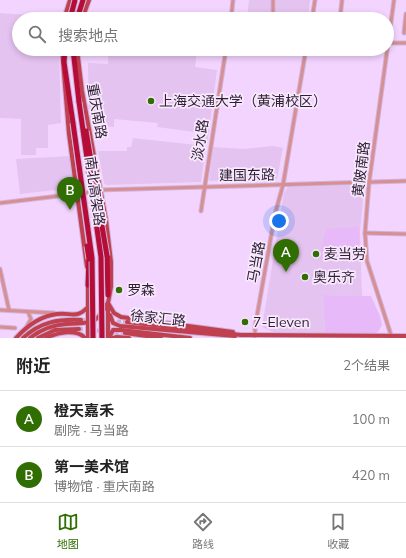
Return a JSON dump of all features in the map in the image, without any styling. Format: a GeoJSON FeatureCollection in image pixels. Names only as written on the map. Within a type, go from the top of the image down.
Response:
{"type":"FeatureCollection","features":[{"type":"Feature","properties":{"kind":"highway"},"geometry":{"type":"LineString","coordinates":[[72,12],[75,0]]}},
{"type":"Feature","properties":{"kind":"highway"},"geometry":{"type":"LineString","coordinates":[[79,12],[83,0]]}},
{"type":"Feature","properties":{"kind":"highway","name":"南北高架路"},"geometry":{"type":"LineString","coordinates":[[64,56],[64,62],[92,258],[94,338]]}},
{"type":"Feature","properties":{"kind":"highway","name":"南北高架路"},"geometry":{"type":"LineString","coordinates":[[76,56],[79,102],[101,257],[102,338]]}},
{"type":"Feature","properties":{"kind":"highway"},"geometry":{"type":"LineString","coordinates":[[79,102],[86,131],[107,256],[108,295]]}},
{"type":"Feature","properties":{"kind":"highway"},"geometry":{"type":"LineString","coordinates":[[73,123],[73,144],[89,259],[88,285]]}},
{"type":"Feature","properties":{"kind":"main road"},"geometry":{"type":"LineString","coordinates":[[65,12],[70,0]]}},
{"type":"Feature","properties":{"kind":"main road"},"geometry":{"type":"LineString","coordinates":[[84,12],[89,0]]}},
{"type":"Feature","properties":{"kind":"main road","name":"重庆南路"},"geometry":{"type":"LineString","coordinates":[[63,56],[80,193],[88,285],[88,338]]}},
{"type":"Feature","properties":{"kind":"main road","name":"重庆南路"},"geometry":{"type":"LineString","coordinates":[[76,56],[111,262],[112,287],[108,295]]}},
{"type":"Feature","properties":{"kind":"main road","name":"重庆南路"},"geometry":{"type":"LineString","coordinates":[[76,56],[80,102],[105,257],[109,338]]}},
{"type":"Feature","properties":{"kind":"main road"},"geometry":{"type":"LineString","coordinates":[[30,338],[48,328],[65,324],[89,324],[101,315],[108,302]]}},
{"type":"Feature","properties":{"kind":"main road"},"geometry":{"type":"LineString","coordinates":[[108,302],[114,313],[121,317],[227,330],[241,335]]}},
{"type":"Feature","properties":{"kind":"main road","name":"徐家汇路"},"geometry":{"type":"LineString","coordinates":[[108,302],[111,319],[115,325],[230,337],[241,335]]}},
{"type":"Feature","properties":{"kind":"main road"},"geometry":{"type":"LineString","coordinates":[[16,338],[26,328],[40,320],[57,314],[75,315],[82,313],[89,306]]}},
{"type":"Feature","properties":{"kind":"main road"},"geometry":{"type":"LineString","coordinates":[[23,338],[40,325],[52,321],[81,320]]}},
{"type":"Feature","properties":{"kind":"main road","name":"徐家汇路"},"geometry":{"type":"LineString","coordinates":[[128,322],[255,337],[406,336]]}},
{"type":"Feature","properties":{"kind":"main road"},"geometry":{"type":"LineString","coordinates":[[99,338],[109,329],[120,326]]}},
{"type":"Feature","properties":{"kind":"main road"},"geometry":{"type":"LineString","coordinates":[[38,338],[54,330],[79,329]]}},
{"type":"Feature","properties":{"kind":"main road","name":"徐家汇路"},"geometry":{"type":"LineString","coordinates":[[109,338],[113,330],[190,338]]}},
{"type":"Feature","properties":{"kind":"main road"},"geometry":{"type":"LineString","coordinates":[[46,338],[61,333],[76,333],[85,338]]}},
{"type":"Feature","properties":{"kind":"main road"},"geometry":{"type":"LineString","coordinates":[[125,333],[160,338]]}},
{"type":"Feature","properties":{"kind":"main road","name":"徐家汇路"},"geometry":{"type":"LineString","coordinates":[[113,338],[129,338]]}},
{"type":"Feature","properties":{"kind":"street"},"geometry":{"type":"LineString","coordinates":[[232,12],[233,0]]}},
{"type":"Feature","properties":{"kind":"street"},"geometry":{"type":"LineString","coordinates":[[273,0],[273,12]]}},
{"type":"Feature","properties":{"kind":"street"},"geometry":{"type":"LineString","coordinates":[[313,12],[315,0]]}},
{"type":"Feature","properties":{"kind":"street"},"geometry":{"type":"LineString","coordinates":[[341,12],[342,0]]}},
{"type":"Feature","properties":{"kind":"street","name":"黄陂南路"},"geometry":{"type":"LineString","coordinates":[[392,12],[394,0]]}},
{"type":"Feature","properties":{"kind":"street"},"geometry":{"type":"LineString","coordinates":[[66,8],[73,12]]}},
{"type":"Feature","properties":{"kind":"street"},"geometry":{"type":"LineString","coordinates":[[404,33],[406,14]]}},
{"type":"Feature","properties":{"kind":"street"},"geometry":{"type":"LineString","coordinates":[[394,43],[406,43]]}},
{"type":"Feature","properties":{"kind":"street","name":"淡水路"},"geometry":{"type":"LineString","coordinates":[[201,211],[225,56]]}},
{"type":"Feature","properties":{"kind":"street","name":"马当路"},"geometry":{"type":"LineString","coordinates":[[255,337],[275,214],[283,186],[305,56]]}},
{"type":"Feature","properties":{"kind":"street","name":"黄陂南路"},"geometry":{"type":"LineString","coordinates":[[385,56],[369,183],[365,233],[367,261],[392,337]]}},
{"type":"Feature","properties":{"kind":"street","name":"建国东路"},"geometry":{"type":"LineString","coordinates":[[0,202],[100,190],[283,186],[406,181]]}},
{"type":"Feature","properties":{"kind":"street"},"geometry":{"type":"LineString","coordinates":[[365,233],[406,234]]}},
{"type":"Feature","properties":{"kind":"street"},"geometry":{"type":"LineString","coordinates":[[0,269],[9,310]]}},
{"type":"Feature","properties":{"kind":"street"},"geometry":{"type":"LineString","coordinates":[[0,310],[57,314]]}},
{"type":"Feature","properties":{"kind":"street"},"geometry":{"type":"LineString","coordinates":[[26,328],[31,319],[28,312]]}},
{"type":"Feature","properties":{"kind":"street"},"geometry":{"type":"LineString","coordinates":[[0,327],[15,328]]}},
{"type":"Feature","properties":{"kind":"shaded area"},"geometry":{"type":"Polygon","coordinates":[[[249,0],[310,0],[309,12],[248,12],[249,0]]]}},
{"type":"Feature","properties":{"kind":"shaded area"},"geometry":{"type":"Polygon","coordinates":[[[0,13],[12,14],[12,56],[59,56],[61,123],[48,125],[48,148],[36,148],[36,155],[21,155],[21,119],[0,118],[0,13]]]}},
{"type":"Feature","properties":{"kind":"shaded area","name":"上海交通大学（黄浦校区）"},"geometry":{"type":"Polygon","coordinates":[[[109,56],[196,56],[195,67],[217,70],[207,145],[201,144],[202,133],[157,127],[158,123],[114,119],[114,127],[89,124],[88,63],[108,64],[109,56]]]}},
{"type":"Feature","properties":{"kind":"shaded area"},"geometry":{"type":"Polygon","coordinates":[[[133,138],[206,146],[201,182],[106,185],[104,183],[98,151],[127,151],[127,147],[131,147],[133,138]]]}},
{"type":"Feature","properties":{"kind":"shaded area"},"geometry":{"type":"Polygon","coordinates":[[[273,146],[283,148],[277,179],[209,181],[213,147],[243,149],[273,146]]]}},
{"type":"Feature","properties":{"kind":"shaded area"},"geometry":{"type":"Polygon","coordinates":[[[70,156],[73,184],[72,188],[20,194],[16,159],[70,156]]]}},
{"type":"Feature","properties":{"kind":"shaded area"},"geometry":{"type":"Polygon","coordinates":[[[360,185],[364,189],[360,232],[362,296],[323,295],[325,333],[273,332],[262,327],[284,193],[288,187],[360,185]]]}},
{"type":"Feature","properties":{"kind":"shaded area"},"geometry":{"type":"Polygon","coordinates":[[[359,227],[359,258],[319,258],[326,229],[359,227]]]}},
{"type":"Feature","properties":{"kind":"shaded area"},"geometry":{"type":"Polygon","coordinates":[[[323,295],[371,296],[380,316],[382,325],[378,332],[372,334],[325,333],[323,295]]]}},
{"type":"Feature","properties":{"kind":"tunnel"},"geometry":{"type":"LineString","coordinates":[[81,320],[127,322]]}},
{"type":"Feature","properties":{"kind":"tunnel"},"geometry":{"type":"LineString","coordinates":[[79,329],[125,333]]}},
{"type":"Feature","properties":{"kind":"place","name":"上海交通大学（黄浦校区）"},"geometry":{"type":"Point","coordinates":[151,101]}},
{"type":"Feature","properties":{"kind":"place","name":"第一美术馆"},"geometry":{"type":"Point","coordinates":[70,210]}},
{"type":"Feature","properties":{"kind":"place","name":"麦当劳"},"geometry":{"type":"Point","coordinates":[316,254]}},
{"type":"Feature","properties":{"kind":"place","name":"橙天嘉禾"},"geometry":{"type":"Point","coordinates":[286,272]}},
{"type":"Feature","properties":{"kind":"place","name":"奥乐齐"},"geometry":{"type":"Point","coordinates":[305,277]}},
{"type":"Feature","properties":{"kind":"place","name":"罗森"},"geometry":{"type":"Point","coordinates":[119,290]}},
{"type":"Feature","properties":{"kind":"place","name":"7-Eleven"},"geometry":{"type":"Point","coordinates":[245,322]}}]}
